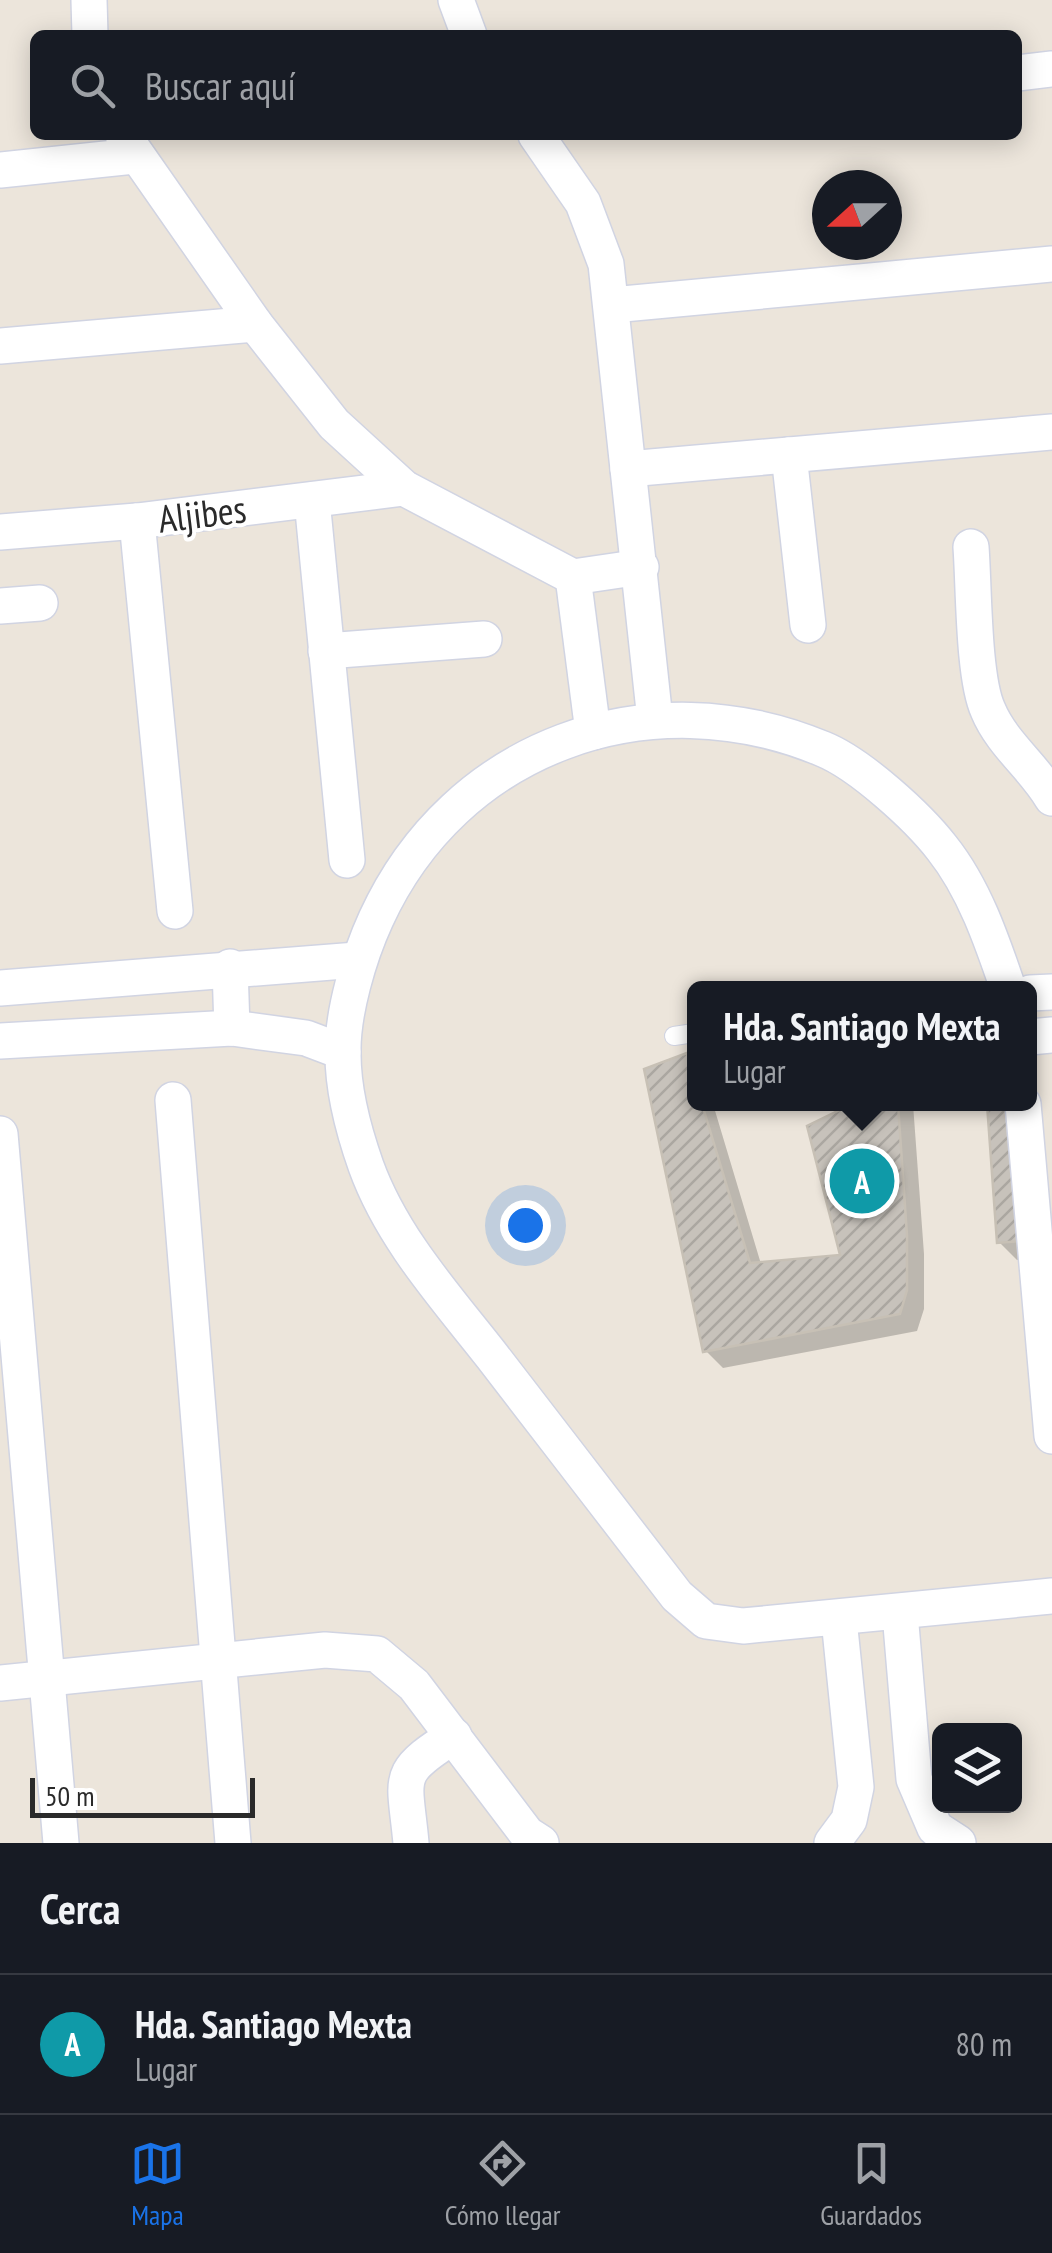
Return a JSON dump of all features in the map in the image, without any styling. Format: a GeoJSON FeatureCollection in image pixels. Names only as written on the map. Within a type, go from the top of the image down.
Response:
{"type":"FeatureCollection","features":[{"type":"Feature","properties":{"kind":"street"},"geometry":{"type":"LineString","coordinates":[[89,0],[90,30]]}},
{"type":"Feature","properties":{"kind":"street"},"geometry":{"type":"LineString","coordinates":[[456,0],[467,30]]}},
{"type":"Feature","properties":{"kind":"street"},"geometry":{"type":"LineString","coordinates":[[1022,71],[1052,68]]}},
{"type":"Feature","properties":{"kind":"street"},"geometry":{"type":"LineString","coordinates":[[541,140],[583,203],[606,264],[655,720]]}},
{"type":"Feature","properties":{"kind":"street"},"geometry":{"type":"LineString","coordinates":[[0,170],[128,146],[255,324],[334,424],[404,488],[573,577],[641,567]]}},
{"type":"Feature","properties":{"kind":"street"},"geometry":{"type":"LineString","coordinates":[[612,305],[1052,264]]}},
{"type":"Feature","properties":{"kind":"street"},"geometry":{"type":"LineString","coordinates":[[0,346],[255,324]]}},
{"type":"Feature","properties":{"kind":"street"},"geometry":{"type":"LineString","coordinates":[[628,469],[1052,432]]}},
{"type":"Feature","properties":{"kind":"street"},"geometry":{"type":"LineString","coordinates":[[789,454],[808,625]]}},
{"type":"Feature","properties":{"kind":"street","name":"Aljibes"},"geometry":{"type":"LineString","coordinates":[[0,532],[137,521],[404,488]]}},
{"type":"Feature","properties":{"kind":"street"},"geometry":{"type":"LineString","coordinates":[[312,500],[347,860]]}},
{"type":"Feature","properties":{"kind":"street"},"geometry":{"type":"LineString","coordinates":[[137,521],[175,912]]}},
{"type":"Feature","properties":{"kind":"street"},"geometry":{"type":"LineString","coordinates":[[971,547],[986,708],[1003,737],[1052,798]]}},
{"type":"Feature","properties":{"kind":"street"},"geometry":{"type":"LineString","coordinates":[[573,577],[593,732]]}},
{"type":"Feature","properties":{"kind":"street"},"geometry":{"type":"LineString","coordinates":[[0,606],[40,603]]}},
{"type":"Feature","properties":{"kind":"street"},"geometry":{"type":"LineString","coordinates":[[326,651],[484,639]]}},
{"type":"Feature","properties":{"kind":"street"},"geometry":{"type":"LineString","coordinates":[[1005,981],[974,899],[943,849],[892,796],[827,750],[757,728],[655,720],[593,732],[519,762],[466,797],[426,837],[393,881],[357,960],[342,1052],[366,1166],[399,1236],[677,1596],[706,1621],[743,1626],[1052,1596]]}},
{"type":"Feature","properties":{"kind":"street"},"geometry":{"type":"LineString","coordinates":[[0,988],[357,960]]}},
{"type":"Feature","properties":{"kind":"street"},"geometry":{"type":"LineString","coordinates":[[230,968],[232,1028]]}},
{"type":"Feature","properties":{"kind":"street"},"geometry":{"type":"LineString","coordinates":[[0,1042],[232,1028],[306,1038],[342,1052]]}},
{"type":"Feature","properties":{"kind":"street"},"geometry":{"type":"LineString","coordinates":[[174,1100],[233,1843]]}},
{"type":"Feature","properties":{"kind":"street"},"geometry":{"type":"LineString","coordinates":[[1024,1111],[1052,1436]]}},
{"type":"Feature","properties":{"kind":"street"},"geometry":{"type":"LineString","coordinates":[[0,1134],[61,1843]]}},
{"type":"Feature","properties":{"kind":"street"},"geometry":{"type":"LineString","coordinates":[[900,1613],[914,1780],[934,1828],[958,1843]]}},
{"type":"Feature","properties":{"kind":"street"},"geometry":{"type":"LineString","coordinates":[[832,1843],[849,1820],[856,1787],[839,1619]]}},
{"type":"Feature","properties":{"kind":"street"},"geometry":{"type":"LineString","coordinates":[[0,1683],[325,1650],[377,1654],[414,1685],[527,1834],[540,1843]]}},
{"type":"Feature","properties":{"kind":"street"},"geometry":{"type":"LineString","coordinates":[[411,1843],[406,1785],[409,1769],[454,1736]]}},
{"type":"Feature","properties":{"kind":"lane"},"geometry":{"type":"LineString","coordinates":[[674,1036],[687,1035]]}},
{"type":"Feature","properties":{"kind":"building"},"geometry":{"type":"Polygon","coordinates":[[[687,1053],[687,1111],[704,1111],[750,1263],[840,1255],[807,1126],[838,1111],[898,1111],[907,1235],[907,1290],[900,1314],[703,1352],[644,1069],[687,1053]]]}},
{"type":"Feature","properties":{"kind":"building"},"geometry":{"type":"Polygon","coordinates":[[[988,1111],[1009,1111],[1020,1241],[997,1243],[988,1111]]]}},
{"type":"Feature","properties":{"kind":"place","name":"Hda. Santiago Mexta"},"geometry":{"type":"Point","coordinates":[862,1181]}}]}
